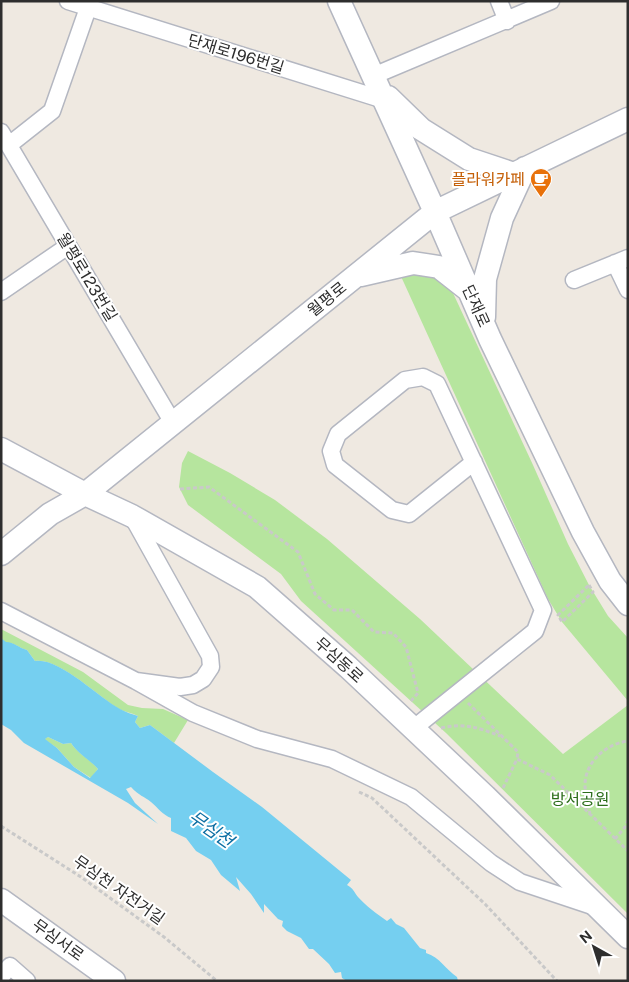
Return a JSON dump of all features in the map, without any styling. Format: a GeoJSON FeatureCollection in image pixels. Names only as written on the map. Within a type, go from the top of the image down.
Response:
{"type":"FeatureCollection","features":[{"type":"Feature","properties":{"kind":"street","name":"단재로196번길"},"geometry":{"type":"LineString","coordinates":[[68,1],[379,88]]}},
{"type":"Feature","properties":{"kind":"street","name":"단재로"},"geometry":{"type":"LineString","coordinates":[[338,1],[484,323],[583,532],[610,580],[628,604]]}},
{"type":"Feature","properties":{"kind":"street"},"geometry":{"type":"LineString","coordinates":[[498,1],[507,21]]}},
{"type":"Feature","properties":{"kind":"street"},"geometry":{"type":"LineString","coordinates":[[484,323],[487,270],[502,218],[520,171],[470,159],[421,129],[379,88],[507,21],[552,1]]}},
{"type":"Feature","properties":{"kind":"street"},"geometry":{"type":"LineString","coordinates":[[5,138],[52,111],[88,8]]}},
{"type":"Feature","properties":{"kind":"street","name":"월평로"},"geometry":{"type":"LineString","coordinates":[[1,554],[50,514],[85,494],[435,212],[628,119]]}},
{"type":"Feature","properties":{"kind":"street","name":"월평로123번길"},"geometry":{"type":"LineString","coordinates":[[5,138],[173,423]]}},
{"type":"Feature","properties":{"kind":"street"},"geometry":{"type":"LineString","coordinates":[[1,292],[68,246]]}},
{"type":"Feature","properties":{"kind":"street"},"geometry":{"type":"LineString","coordinates":[[574,280],[621,261],[628,290]]}},
{"type":"Feature","properties":{"kind":"street"},"geometry":{"type":"LineString","coordinates":[[355,276],[412,263],[440,267],[470,292]]}},
{"type":"Feature","properties":{"kind":"street"},"geometry":{"type":"LineString","coordinates":[[414,728],[535,631],[543,610],[474,462],[436,384],[422,377],[405,380],[338,434],[331,451],[335,465],[392,510],[409,514],[474,462]]}},
{"type":"Feature","properties":{"kind":"street","name":"무심동로"},"geometry":{"type":"LineString","coordinates":[[1,449],[85,494],[132,516],[256,587],[348,667],[414,728],[628,937]]}},
{"type":"Feature","properties":{"kind":"street"},"geometry":{"type":"LineString","coordinates":[[132,516],[210,656],[212,668],[203,679],[192,685],[180,687],[136,681]]}},
{"type":"Feature","properties":{"kind":"street"},"geometry":{"type":"LineString","coordinates":[[1,611],[200,716],[257,739],[332,759],[411,796],[491,864],[520,882],[599,908]]}},
{"type":"Feature","properties":{"kind":"street","name":"무심서로"},"geometry":{"type":"LineString","coordinates":[[1,900],[114,981]]}},
{"type":"Feature","properties":{"kind":"street"},"geometry":{"type":"LineString","coordinates":[[6,971],[27,981]]}},
{"type":"Feature","properties":{"kind":"path"},"geometry":{"type":"LineString","coordinates":[[180,489],[208,487],[298,552],[314,594],[334,610],[352,610],[374,632],[393,633],[406,647],[418,693],[411,701]]}},
{"type":"Feature","properties":{"kind":"path"},"geometry":{"type":"LineString","coordinates":[[589,585],[593,592],[562,622],[558,615],[589,585]]}},
{"type":"Feature","properties":{"kind":"path"},"geometry":{"type":"LineString","coordinates":[[458,693],[518,752],[517,759],[502,790]]}},
{"type":"Feature","properties":{"kind":"path"},"geometry":{"type":"LineString","coordinates":[[440,728],[458,725],[478,728],[502,737]]}},
{"type":"Feature","properties":{"kind":"path"},"geometry":{"type":"LineString","coordinates":[[590,815],[585,786],[590,766],[596,757],[609,747],[628,741]]}},
{"type":"Feature","properties":{"kind":"path"},"geometry":{"type":"LineString","coordinates":[[517,759],[550,775],[628,851]]}},
{"type":"Feature","properties":{"kind":"path"},"geometry":{"type":"LineString","coordinates":[[355,790],[372,798],[471,891],[557,981]]}},
{"type":"Feature","properties":{"kind":"path"},"geometry":{"type":"LineString","coordinates":[[615,839],[628,820]]}},
{"type":"Feature","properties":{"kind":"path","name":"무심천 자전거길"},"geometry":{"type":"LineString","coordinates":[[1,826],[81,877],[164,937],[218,981]]}},
{"type":"Feature","properties":{"kind":"green space"},"geometry":{"type":"Polygon","coordinates":[[[399,272],[446,278],[568,544],[589,585],[608,616],[628,638],[628,701],[562,622],[548,599],[399,272]]]}},
{"type":"Feature","properties":{"kind":"green space","name":"방서공원"},"geometry":{"type":"Polygon","coordinates":[[[188,451],[275,500],[327,539],[420,619],[563,754],[628,705],[628,914],[446,733],[301,601],[281,574],[188,505],[179,487],[182,463],[188,451]]]}},
{"type":"Feature","properties":{"kind":"green space"},"geometry":{"type":"Polygon","coordinates":[[[1,629],[83,672],[128,705],[163,709],[188,720],[174,743],[150,725],[140,728],[135,722],[138,716],[119,709],[66,671],[44,661],[35,661],[27,650],[12,643],[6,643],[1,638],[1,629]]]}},
{"type":"Feature","properties":{"kind":"green space"},"geometry":{"type":"Polygon","coordinates":[[[48,737],[63,744],[71,743],[95,765],[98,769],[91,778],[74,767],[57,748],[44,739],[48,737]]]}},
{"type":"Feature","properties":{"kind":"water","name":"무심천"},"geometry":{"type":"Polygon","coordinates":[[[1,638],[6,642],[27,650],[35,661],[45,661],[67,671],[120,709],[138,716],[135,722],[140,728],[150,725],[262,807],[351,880],[347,885],[364,904],[387,921],[391,918],[396,924],[404,928],[420,948],[426,950],[426,953],[439,961],[457,977],[458,981],[347,981],[342,978],[341,972],[335,973],[329,964],[313,949],[309,949],[301,938],[287,931],[282,926],[283,921],[278,919],[264,904],[264,913],[236,877],[240,891],[221,875],[211,860],[196,851],[186,838],[171,831],[171,818],[131,787],[126,789],[135,803],[158,824],[128,803],[24,743],[11,730],[1,724],[1,638]],[[48,737],[45,739],[57,748],[74,767],[90,778],[98,769],[71,743],[63,744],[48,737]]]}},
{"type":"Feature","properties":{"kind":"place","name":"플라워카페"},"geometry":{"type":"Point","coordinates":[541,198]}}]}
